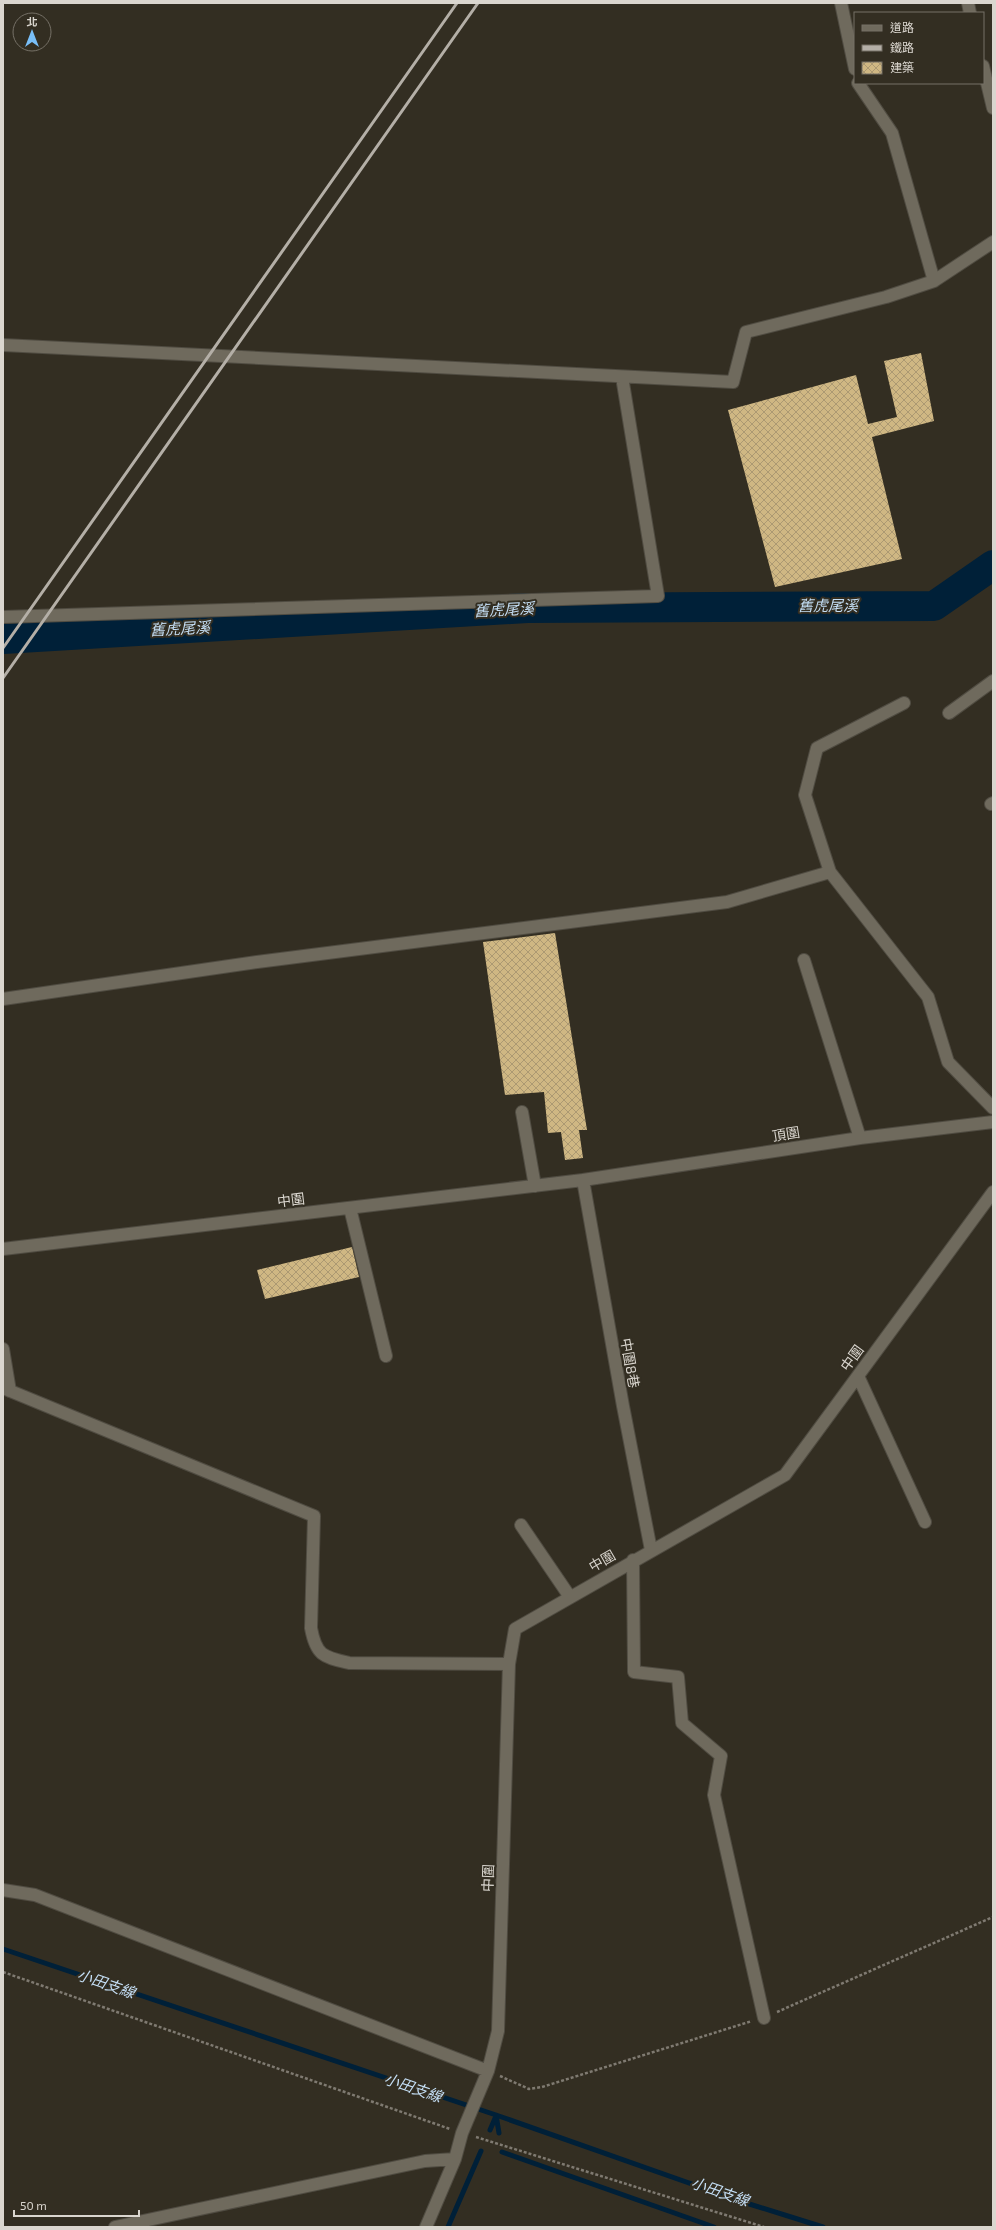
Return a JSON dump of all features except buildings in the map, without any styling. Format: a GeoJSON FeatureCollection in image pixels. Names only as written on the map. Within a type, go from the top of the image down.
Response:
{"type":"FeatureCollection","features":[{"type":"Feature","properties":{"kind":"street"},"geometry":{"type":"LineString","coordinates":[[842,3],[854,64]]}},
{"type":"Feature","properties":{"kind":"street"},"geometry":{"type":"LineString","coordinates":[[984,70],[993,108]]}},
{"type":"Feature","properties":{"kind":"street"},"geometry":{"type":"LineString","coordinates":[[859,84],[892,133],[934,281]]}},
{"type":"Feature","properties":{"kind":"street"},"geometry":{"type":"LineString","coordinates":[[3,345],[622,378],[733,382],[746,332],[886,297],[934,281],[993,242]]}},
{"type":"Feature","properties":{"kind":"street"},"geometry":{"type":"LineString","coordinates":[[3,617],[658,596],[622,378]]}},
{"type":"Feature","properties":{"kind":"street"},"geometry":{"type":"LineString","coordinates":[[949,713],[993,681]]}},
{"type":"Feature","properties":{"kind":"street"},"geometry":{"type":"LineString","coordinates":[[904,704],[817,748],[805,795],[830,872],[928,997],[948,1062],[993,1108]]}},
{"type":"Feature","properties":{"kind":"street"},"geometry":{"type":"LineString","coordinates":[[3,999],[256,962],[727,902],[830,872]]}},
{"type":"Feature","properties":{"kind":"street"},"geometry":{"type":"LineString","coordinates":[[804,960],[860,1138]]}},
{"type":"Feature","properties":{"kind":"street"},"geometry":{"type":"LineString","coordinates":[[522,1112],[535,1186]]}},
{"type":"Feature","properties":{"kind":"street","name":"頂圍"},"geometry":{"type":"LineString","coordinates":[[583,1180],[860,1138],[993,1122]]}},
{"type":"Feature","properties":{"kind":"street","name":"中圍"},"geometry":{"type":"LineString","coordinates":[[3,1249],[583,1180]]}},
{"type":"Feature","properties":{"kind":"street","name":"中圍8巷"},"geometry":{"type":"LineString","coordinates":[[583,1180],[623,1406],[651,1550]]}},
{"type":"Feature","properties":{"kind":"street","name":"中圍"},"geometry":{"type":"LineString","coordinates":[[426,2227],[455,2159],[462,2133],[488,2071],[498,2030],[509,1664],[515,1629],[633,1560],[784,1476],[993,1192]]}},
{"type":"Feature","properties":{"kind":"street"},"geometry":{"type":"LineString","coordinates":[[350,1208],[386,1356]]}},
{"type":"Feature","properties":{"kind":"street"},"geometry":{"type":"LineString","coordinates":[[3,1349],[7,1390],[314,1516],[311,1628],[314,1642],[324,1657],[349,1663],[509,1664]]}},
{"type":"Feature","properties":{"kind":"street"},"geometry":{"type":"LineString","coordinates":[[858,1376],[925,1522]]}},
{"type":"Feature","properties":{"kind":"street"},"geometry":{"type":"LineString","coordinates":[[521,1525],[570,1597]]}},
{"type":"Feature","properties":{"kind":"street"},"geometry":{"type":"LineString","coordinates":[[633,1560],[634,1672],[678,1677],[682,1723],[721,1756],[714,1795],[764,2018]]}},
{"type":"Feature","properties":{"kind":"street"},"geometry":{"type":"LineString","coordinates":[[3,1890],[35,1895],[488,2071]]}},
{"type":"Feature","properties":{"kind":"street"},"geometry":{"type":"LineString","coordinates":[[115,2227],[425,2161],[455,2159]]}},
{"type":"Feature","properties":{"kind":"path"},"geometry":{"type":"LineString","coordinates":[[488,2071],[528,2089],[535,2088],[764,2018],[993,1917]]}},
{"type":"Feature","properties":{"kind":"path"},"geometry":{"type":"LineString","coordinates":[[3,1972],[462,2133],[764,2227]]}},
{"type":"Feature","properties":{"kind":"waterway","name":"舊虎尾溪"},"geometry":{"type":"LineString","coordinates":[[3,639],[527,608],[934,606],[993,565]]}},
{"type":"Feature","properties":{"kind":"waterway","name":"小田支線"},"geometry":{"type":"LineString","coordinates":[[3,1949],[496,2115],[743,2202],[823,2227]]}},
{"type":"Feature","properties":{"kind":"waterway"},"geometry":{"type":"LineString","coordinates":[[496,2115],[499,2133]]}},
{"type":"Feature","properties":{"kind":"waterway"},"geometry":{"type":"LineString","coordinates":[[490,2130],[496,2116]]}},
{"type":"Feature","properties":{"kind":"waterway"},"geometry":{"type":"LineString","coordinates":[[448,2227],[481,2151]]}},
{"type":"Feature","properties":{"kind":"waterway"},"geometry":{"type":"LineString","coordinates":[[502,2152],[714,2227]]}},
{"type":"Feature","properties":{"kind":"railway"},"geometry":{"type":"LineString","coordinates":[[3,648],[457,3]]}},
{"type":"Feature","properties":{"kind":"railway"},"geometry":{"type":"LineString","coordinates":[[3,678],[478,3]]}}]}
